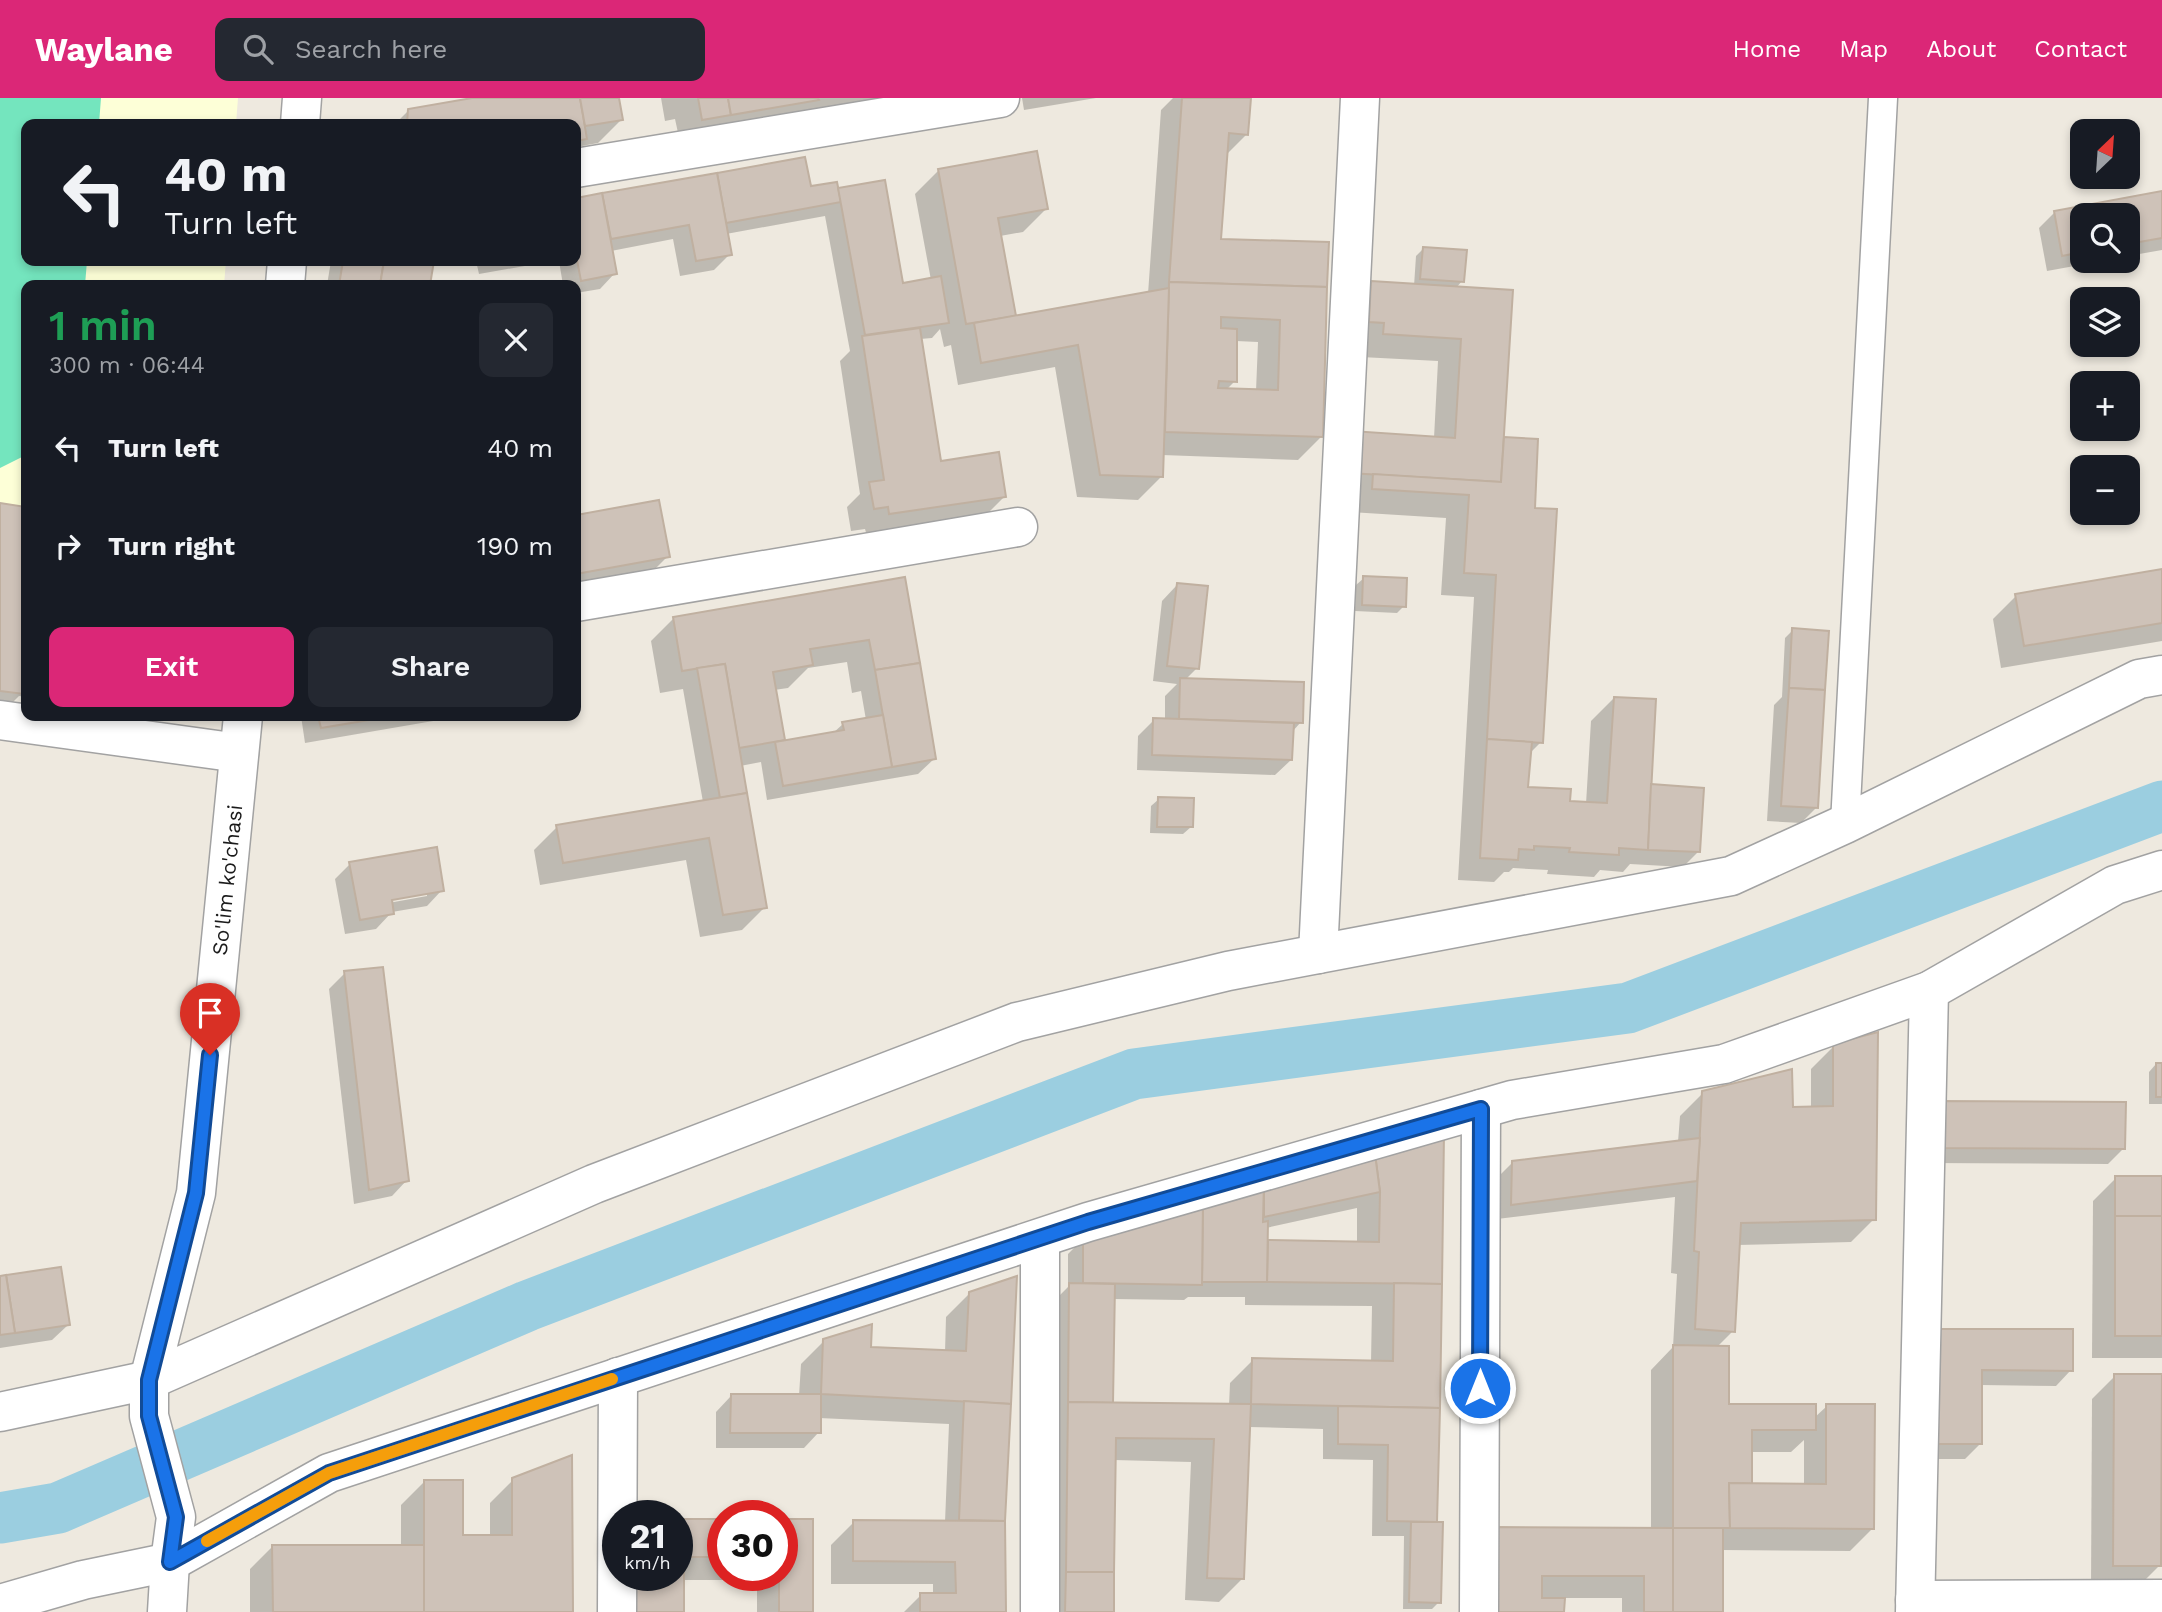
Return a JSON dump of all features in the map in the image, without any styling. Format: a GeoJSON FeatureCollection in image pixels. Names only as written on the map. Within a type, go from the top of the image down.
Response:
{"type":"FeatureCollection","features":[{"type":"Feature","properties":{"kind":"street"},"geometry":{"type":"LineString","coordinates":[[300,119],[302,98]]}},
{"type":"Feature","properties":{"kind":"street"},"geometry":{"type":"LineString","coordinates":[[581,167],[1000,98]]}},
{"type":"Feature","properties":{"kind":"street"},"geometry":{"type":"LineString","coordinates":[[1318,954],[1360,98]]}},
{"type":"Feature","properties":{"kind":"street"},"geometry":{"type":"LineString","coordinates":[[581,601],[1018,527]]}},
{"type":"Feature","properties":{"kind":"street"},"geometry":{"type":"LineString","coordinates":[[0,1412],[149,1398],[594,1184],[1017,1022],[1227,971],[1731,876],[1844,824],[2139,679],[2162,675]]}},
{"type":"Feature","properties":{"kind":"street"},"geometry":{"type":"LineString","coordinates":[[0,720],[239,753]]}},
{"type":"Feature","properties":{"kind":"street","name":"So'lim ko'chasi"},"geometry":{"type":"LineString","coordinates":[[149,1398],[196,1193],[242,721]]}},
{"type":"Feature","properties":{"kind":"street"},"geometry":{"type":"LineString","coordinates":[[0,1604],[83,1580],[170,1562],[329,1473],[1088,1222],[1512,1100],[1724,1064],[1930,991],[2115,885],[2162,870]]}},
{"type":"Feature","properties":{"kind":"street"},"geometry":{"type":"LineString","coordinates":[[1930,991],[1915,1606],[2162,1600]]}},
{"type":"Feature","properties":{"kind":"street"},"geometry":{"type":"LineString","coordinates":[[1479,1612],[1481,1109]]}},
{"type":"Feature","properties":{"kind":"street"},"geometry":{"type":"LineString","coordinates":[[1040,1238],[1040,1612]]}},
{"type":"Feature","properties":{"kind":"street"},"geometry":{"type":"LineString","coordinates":[[617,1612],[618,1377]]}},
{"type":"Feature","properties":{"kind":"street"},"geometry":{"type":"LineString","coordinates":[[149,1398],[176,1517],[167,1612]]}},
{"type":"Feature","properties":{"kind":"lane"},"geometry":{"type":"LineString","coordinates":[[1844,824],[1884,98]]}},
{"type":"Feature","properties":{"kind":"shaded area"},"geometry":{"type":"Polygon","coordinates":[[[0,98],[238,98],[236,119],[21,119],[21,266],[226,266],[224,280],[21,280],[21,506],[0,503],[0,98]]]}},
{"type":"Feature","properties":{"kind":"green space"},"geometry":{"type":"Polygon","coordinates":[[[0,98],[101,98],[99,119],[21,119],[21,266],[87,266],[85,280],[21,280],[21,458],[0,468],[0,98]]]}},
{"type":"Feature","properties":{"kind":"building"},"geometry":{"type":"Polygon","coordinates":[[[472,98],[580,98],[587,139],[581,140],[581,119],[407,119],[408,109],[472,98]]]}},
{"type":"Feature","properties":{"kind":"building"},"geometry":{"type":"Polygon","coordinates":[[[580,98],[619,98],[623,120],[585,126],[580,98]]]}},
{"type":"Feature","properties":{"kind":"building"},"geometry":{"type":"Polygon","coordinates":[[[698,98],[728,98],[731,115],[702,120],[698,98]]]}},
{"type":"Feature","properties":{"kind":"building"},"geometry":{"type":"Polygon","coordinates":[[[728,98],[818,98],[819,100],[731,115],[728,98]]]}},
{"type":"Feature","properties":{"kind":"building"},"geometry":{"type":"Polygon","coordinates":[[[1182,98],[1251,98],[1248,135],[1229,133],[1221,239],[1329,242],[1327,287],[1169,282],[1182,98]]]}},
{"type":"Feature","properties":{"kind":"building"},"geometry":{"type":"Polygon","coordinates":[[[1037,151],[1048,209],[998,218],[1016,316],[966,324],[938,169],[1037,151]]]}},
{"type":"Feature","properties":{"kind":"building"},"geometry":{"type":"Polygon","coordinates":[[[805,157],[811,186],[837,182],[841,202],[726,223],[717,173],[805,157]]]}},
{"type":"Feature","properties":{"kind":"building"},"geometry":{"type":"Polygon","coordinates":[[[717,173],[732,255],[696,261],[689,225],[611,239],[602,193],[717,173]]]}},
{"type":"Feature","properties":{"kind":"building"},"geometry":{"type":"Polygon","coordinates":[[[885,180],[903,283],[941,276],[949,323],[865,335],[838,188],[885,180]]]}},
{"type":"Feature","properties":{"kind":"building"},"geometry":{"type":"Polygon","coordinates":[[[2162,191],[2162,238],[2140,242],[2140,203],[2097,203],[2162,191]]]}},
{"type":"Feature","properties":{"kind":"building"},"geometry":{"type":"Polygon","coordinates":[[[602,193],[617,274],[581,281],[578,266],[581,266],[581,197],[602,193]]]}},
{"type":"Feature","properties":{"kind":"building"},"geometry":{"type":"Polygon","coordinates":[[[2070,208],[2070,254],[2062,256],[2054,211],[2070,208]]]}},
{"type":"Feature","properties":{"kind":"building"},"geometry":{"type":"Polygon","coordinates":[[[1423,247],[1467,250],[1464,282],[1420,279],[1423,247]]]}},
{"type":"Feature","properties":{"kind":"building"},"geometry":{"type":"Polygon","coordinates":[[[342,266],[383,266],[381,280],[340,280],[342,266]]]}},
{"type":"Feature","properties":{"kind":"building"},"geometry":{"type":"Polygon","coordinates":[[[383,266],[433,266],[431,280],[381,280],[383,266]]]}},
{"type":"Feature","properties":{"kind":"building"},"geometry":{"type":"Polygon","coordinates":[[[1371,281],[1513,290],[1501,482],[1349,473],[1352,431],[1455,438],[1461,339],[1383,334],[1384,323],[1369,322],[1371,281]]]}},
{"type":"Feature","properties":{"kind":"building"},"geometry":{"type":"Polygon","coordinates":[[[1169,282],[1327,287],[1323,437],[1165,432],[1169,282]],[[1221,317],[1221,328],[1237,329],[1237,382],[1219,381],[1218,388],[1278,390],[1280,320],[1221,317]]]}},
{"type":"Feature","properties":{"kind":"building"},"geometry":{"type":"Polygon","coordinates":[[[1169,288],[1163,477],[1100,475],[1078,345],[981,363],[974,323],[1169,288]]]}},
{"type":"Feature","properties":{"kind":"building"},"geometry":{"type":"Polygon","coordinates":[[[920,328],[941,461],[999,452],[1006,497],[889,514],[888,507],[874,509],[869,482],[884,480],[862,336],[920,328]]]}},
{"type":"Feature","properties":{"kind":"building"},"geometry":{"type":"Polygon","coordinates":[[[1504,437],[1538,439],[1535,508],[1557,509],[1543,743],[1487,739],[1496,575],[1464,573],[1469,495],[1372,489],[1373,474],[1501,482],[1504,437]]]}},
{"type":"Feature","properties":{"kind":"building"},"geometry":{"type":"Polygon","coordinates":[[[659,500],[670,557],[581,573],[581,514],[659,500]]]}},
{"type":"Feature","properties":{"kind":"building"},"geometry":{"type":"Polygon","coordinates":[[[0,503],[21,506],[21,694],[0,691],[0,503]]]}},
{"type":"Feature","properties":{"kind":"building"},"geometry":{"type":"Polygon","coordinates":[[[2162,569],[2162,623],[2024,646],[2015,594],[2162,569]]]}},
{"type":"Feature","properties":{"kind":"building"},"geometry":{"type":"Polygon","coordinates":[[[1363,576],[1407,578],[1406,607],[1362,605],[1363,576]]]}},
{"type":"Feature","properties":{"kind":"building"},"geometry":{"type":"Polygon","coordinates":[[[905,577],[920,663],[875,670],[869,640],[810,649],[813,665],[773,672],[785,740],[739,748],[725,664],[682,671],[673,617],[905,577]]]}},
{"type":"Feature","properties":{"kind":"building"},"geometry":{"type":"Polygon","coordinates":[[[1177,583],[1208,586],[1199,669],[1167,666],[1177,583]]]}},
{"type":"Feature","properties":{"kind":"building"},"geometry":{"type":"Polygon","coordinates":[[[1792,628],[1829,631],[1825,690],[1789,688],[1792,628]]]}},
{"type":"Feature","properties":{"kind":"building"},"geometry":{"type":"Polygon","coordinates":[[[920,663],[936,759],[892,767],[875,670],[920,663]]]}},
{"type":"Feature","properties":{"kind":"building"},"geometry":{"type":"Polygon","coordinates":[[[725,664],[747,793],[720,798],[697,668],[725,664]]]}},
{"type":"Feature","properties":{"kind":"building"},"geometry":{"type":"Polygon","coordinates":[[[1180,678],[1304,682],[1303,723],[1179,719],[1180,678]]]}},
{"type":"Feature","properties":{"kind":"building"},"geometry":{"type":"Polygon","coordinates":[[[1789,688],[1825,690],[1818,808],[1781,806],[1789,688]]]}},
{"type":"Feature","properties":{"kind":"building"},"geometry":{"type":"Polygon","coordinates":[[[1614,697],[1656,699],[1648,850],[1619,848],[1619,855],[1569,852],[1570,848],[1534,846],[1534,850],[1519,849],[1518,860],[1480,858],[1487,739],[1532,742],[1528,787],[1571,789],[1570,801],[1607,803],[1614,697]]]}},
{"type":"Feature","properties":{"kind":"building"},"geometry":{"type":"Polygon","coordinates":[[[883,715],[892,767],[783,786],[775,742],[844,730],[842,722],[883,715]]]}},
{"type":"Feature","properties":{"kind":"building"},"geometry":{"type":"Polygon","coordinates":[[[1153,718],[1294,723],[1292,760],[1152,755],[1153,718]]]}},
{"type":"Feature","properties":{"kind":"building"},"geometry":{"type":"Polygon","coordinates":[[[319,721],[363,721],[321,728],[319,721]]]}},
{"type":"Feature","properties":{"kind":"building"},"geometry":{"type":"Polygon","coordinates":[[[1651,784],[1704,788],[1700,852],[1648,850],[1651,784]]]}},
{"type":"Feature","properties":{"kind":"building"},"geometry":{"type":"Polygon","coordinates":[[[747,793],[767,908],[723,915],[709,838],[563,863],[556,825],[747,793]]]}},
{"type":"Feature","properties":{"kind":"building"},"geometry":{"type":"Polygon","coordinates":[[[1158,797],[1194,798],[1193,827],[1157,827],[1158,797]]]}},
{"type":"Feature","properties":{"kind":"building"},"geometry":{"type":"Polygon","coordinates":[[[437,847],[444,891],[392,900],[394,914],[360,920],[349,862],[437,847]]]}},
{"type":"Feature","properties":{"kind":"building"},"geometry":{"type":"Polygon","coordinates":[[[383,967],[409,1181],[369,1190],[344,971],[383,967]]]}},
{"type":"Feature","properties":{"kind":"building"},"geometry":{"type":"Polygon","coordinates":[[[1878,1032],[1876,1220],[1741,1223],[1735,1332],[1695,1329],[1699,1252],[1694,1251],[1702,1091],[1792,1069],[1793,1107],[1833,1106],[1833,1044],[1878,1032]]]}},
{"type":"Feature","properties":{"kind":"building"},"geometry":{"type":"Polygon","coordinates":[[[2156,1063],[2162,1063],[2162,1097],[2156,1097],[2156,1063]]]}},
{"type":"Feature","properties":{"kind":"building"},"geometry":{"type":"Polygon","coordinates":[[[1938,1101],[2126,1102],[2125,1149],[1939,1148],[1938,1101]]]}},
{"type":"Feature","properties":{"kind":"building"},"geometry":{"type":"Polygon","coordinates":[[[1444,1133],[1442,1284],[1267,1282],[1268,1240],[1379,1242],[1380,1192],[1375,1154],[1444,1133]]]}},
{"type":"Feature","properties":{"kind":"building"},"geometry":{"type":"Polygon","coordinates":[[[1700,1138],[1697,1181],[1511,1205],[1512,1161],[1700,1138]]]}},
{"type":"Feature","properties":{"kind":"building"},"geometry":{"type":"Polygon","coordinates":[[[1375,1154],[1380,1192],[1264,1217],[1264,1188],[1375,1154]]]}},
{"type":"Feature","properties":{"kind":"building"},"geometry":{"type":"Polygon","coordinates":[[[2115,1176],[2162,1176],[2162,1216],[2115,1216],[2115,1176]]]}},
{"type":"Feature","properties":{"kind":"building"},"geometry":{"type":"Polygon","coordinates":[[[1264,1181],[1263,1222],[1268,1221],[1267,1282],[1202,1282],[1203,1200],[1264,1181]]]}},
{"type":"Feature","properties":{"kind":"building"},"geometry":{"type":"Polygon","coordinates":[[[1203,1200],[1202,1285],[1083,1283],[1083,1237],[1203,1200]]]}},
{"type":"Feature","properties":{"kind":"building"},"geometry":{"type":"Polygon","coordinates":[[[2115,1216],[2162,1216],[2162,1336],[2115,1336],[2115,1216]]]}},
{"type":"Feature","properties":{"kind":"building"},"geometry":{"type":"Polygon","coordinates":[[[61,1267],[70,1325],[15,1333],[6,1275],[61,1267]]]}},
{"type":"Feature","properties":{"kind":"building"},"geometry":{"type":"Polygon","coordinates":[[[6,1275],[15,1333],[0,1335],[0,1276],[6,1275]]]}},
{"type":"Feature","properties":{"kind":"building"},"geometry":{"type":"Polygon","coordinates":[[[1017,1276],[1011,1404],[821,1394],[823,1339],[872,1324],[871,1347],[966,1351],[969,1292],[1017,1276]]]}},
{"type":"Feature","properties":{"kind":"building"},"geometry":{"type":"Polygon","coordinates":[[[1069,1283],[1115,1284],[1113,1403],[1068,1402],[1069,1283]]]}},
{"type":"Feature","properties":{"kind":"building"},"geometry":{"type":"Polygon","coordinates":[[[1394,1283],[1442,1284],[1440,1408],[1251,1404],[1252,1358],[1393,1361],[1394,1283]]]}},
{"type":"Feature","properties":{"kind":"building"},"geometry":{"type":"Polygon","coordinates":[[[1932,1329],[2073,1329],[2073,1371],[1982,1370],[1982,1444],[1932,1444],[1932,1329]]]}},
{"type":"Feature","properties":{"kind":"building"},"geometry":{"type":"Polygon","coordinates":[[[1673,1345],[1729,1346],[1729,1404],[1816,1404],[1816,1430],[1752,1430],[1752,1484],[1729,1483],[1730,1528],[1673,1528],[1673,1345]]]}},
{"type":"Feature","properties":{"kind":"building"},"geometry":{"type":"Polygon","coordinates":[[[2114,1374],[2162,1374],[2161,1566],[2113,1566],[2114,1374]]]}},
{"type":"Feature","properties":{"kind":"building"},"geometry":{"type":"Polygon","coordinates":[[[731,1394],[821,1394],[821,1433],[730,1433],[731,1394]]]}},
{"type":"Feature","properties":{"kind":"building"},"geometry":{"type":"Polygon","coordinates":[[[964,1401],[1011,1404],[1005,1521],[959,1520],[964,1401]]]}},
{"type":"Feature","properties":{"kind":"building"},"geometry":{"type":"Polygon","coordinates":[[[1068,1402],[1251,1404],[1244,1579],[1207,1578],[1214,1439],[1116,1438],[1114,1572],[1066,1572],[1068,1402]]]}},
{"type":"Feature","properties":{"kind":"building"},"geometry":{"type":"Polygon","coordinates":[[[1826,1404],[1875,1404],[1874,1529],[1730,1528],[1729,1483],[1826,1484],[1826,1404]]]}},
{"type":"Feature","properties":{"kind":"building"},"geometry":{"type":"Polygon","coordinates":[[[1338,1406],[1440,1408],[1437,1522],[1387,1521],[1388,1445],[1338,1444],[1338,1406]]]}},
{"type":"Feature","properties":{"kind":"building"},"geometry":{"type":"Polygon","coordinates":[[[572,1455],[573,1612],[424,1612],[424,1480],[463,1480],[463,1535],[512,1535],[512,1478],[572,1455]]]}},
{"type":"Feature","properties":{"kind":"building"},"geometry":{"type":"Polygon","coordinates":[[[693,1519],[707,1519],[707,1557],[693,1557],[693,1519]]]}},
{"type":"Feature","properties":{"kind":"building"},"geometry":{"type":"Polygon","coordinates":[[[798,1519],[813,1519],[813,1612],[779,1612],[779,1591],[798,1591],[798,1519]]]}},
{"type":"Feature","properties":{"kind":"building"},"geometry":{"type":"Polygon","coordinates":[[[853,1520],[1005,1521],[1006,1612],[920,1612],[920,1593],[956,1593],[955,1562],[853,1561],[853,1520]]]}},
{"type":"Feature","properties":{"kind":"building"},"geometry":{"type":"Polygon","coordinates":[[[1411,1522],[1443,1522],[1441,1603],[1409,1602],[1411,1522]]]}},
{"type":"Feature","properties":{"kind":"building"},"geometry":{"type":"Polygon","coordinates":[[[1494,1527],[1673,1528],[1673,1612],[1644,1612],[1644,1576],[1542,1576],[1542,1598],[1565,1598],[1564,1612],[1494,1612],[1494,1527]]]}},
{"type":"Feature","properties":{"kind":"building"},"geometry":{"type":"Polygon","coordinates":[[[1673,1528],[1723,1528],[1723,1612],[1673,1612],[1673,1528]]]}},
{"type":"Feature","properties":{"kind":"building"},"geometry":{"type":"Polygon","coordinates":[[[272,1545],[424,1545],[424,1612],[273,1612],[272,1545]]]}},
{"type":"Feature","properties":{"kind":"building"},"geometry":{"type":"Polygon","coordinates":[[[1066,1572],[1114,1572],[1114,1612],[1065,1612],[1066,1572]]]}},
{"type":"Feature","properties":{"kind":"building"},"geometry":{"type":"Polygon","coordinates":[[[634,1591],[684,1591],[684,1612],[634,1612],[634,1591]]]}},
{"type":"Feature","properties":{"kind":"waterway"},"geometry":{"type":"LineString","coordinates":[[0,1518],[58,1508],[527,1306],[1134,1074],[1628,1008],[2162,806]]}},
{"type":"Feature","properties":{"kind":"slow traffic"},"geometry":{"type":"LineString","coordinates":[[207,1541],[329,1473],[612,1379]]}},
{"type":"Feature","properties":{"kind":"route"},"geometry":{"type":"LineString","coordinates":[[210,1055],[196,1193],[149,1380],[149,1416],[176,1517],[170,1562],[329,1473],[1088,1222],[1481,1109],[1480,1388]]}}]}
